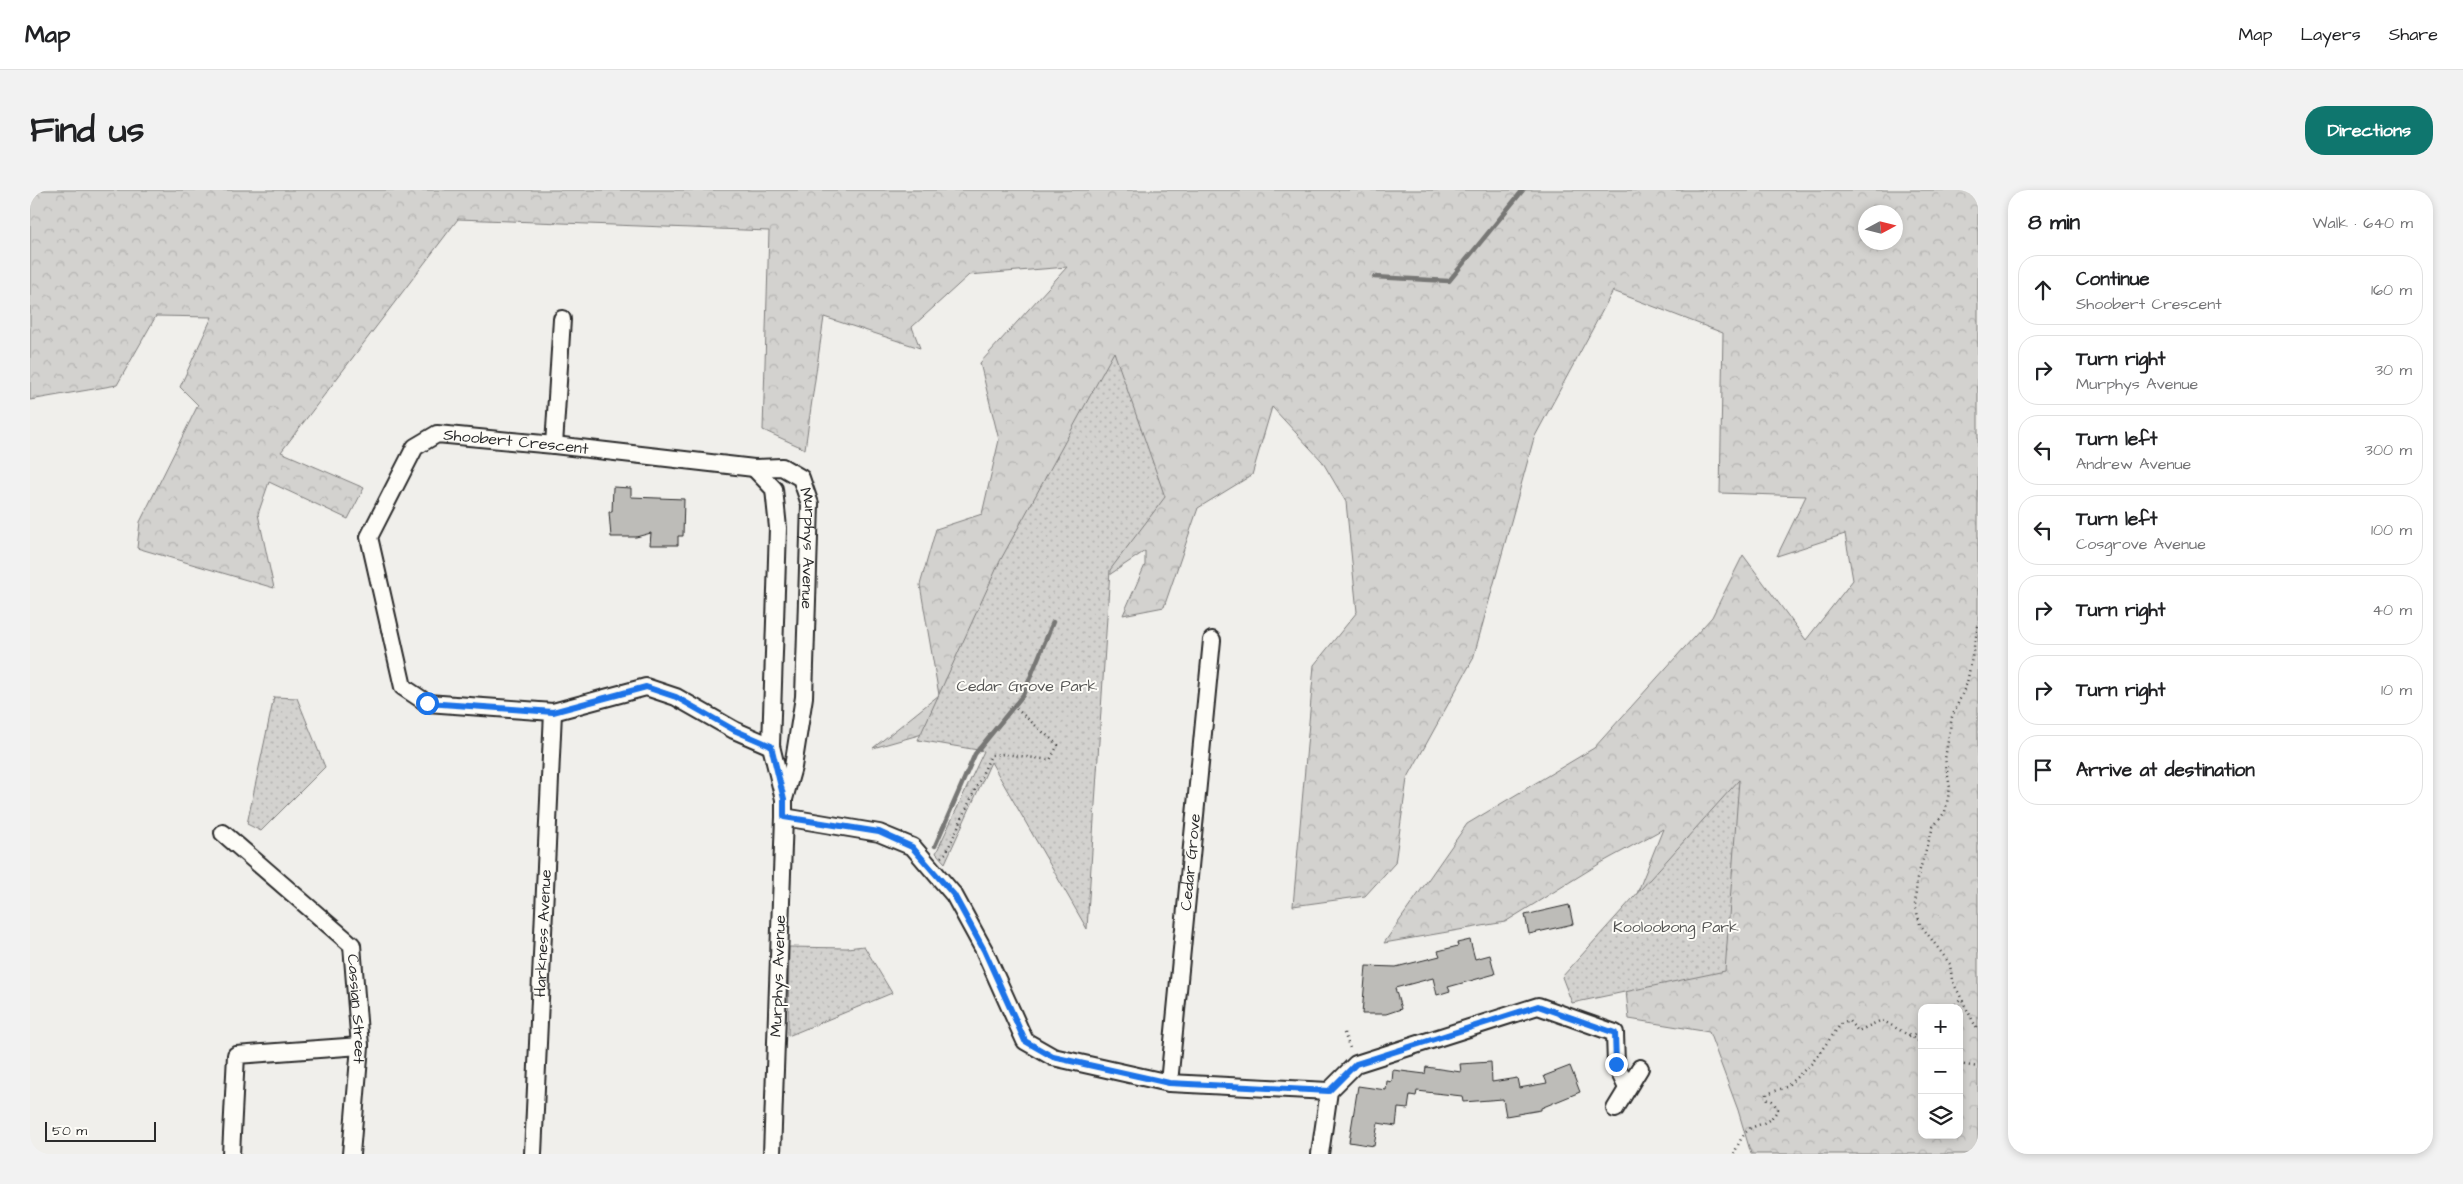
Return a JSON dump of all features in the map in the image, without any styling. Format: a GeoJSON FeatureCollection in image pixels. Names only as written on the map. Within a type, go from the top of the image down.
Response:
{"type":"FeatureCollection","features":[{"type":"Feature","properties":{"kind":"street"},"geometry":{"type":"LineString","coordinates":[[554,444],[562,319]]}},
{"type":"Feature","properties":{"kind":"street","name":"Shoobert Crescent"},"geometry":{"type":"LineString","coordinates":[[754,468],[554,444],[437,434],[415,446],[369,538],[403,687],[427,703],[553,712],[646,687],[676,697],[734,730],[771,746]]}},
{"type":"Feature","properties":{"kind":"street","name":"Murphys Avenue"},"geometry":{"type":"LineString","coordinates":[[754,468],[774,489],[778,528],[771,746],[784,799],[784,817],[772,1154]]}},
{"type":"Feature","properties":{"kind":"street","name":"Murphys Avenue"},"geometry":{"type":"LineString","coordinates":[[754,468],[782,468],[801,478],[810,504],[804,697],[793,768],[784,799]]}},
{"type":"Feature","properties":{"kind":"street","name":"Cedar Grove"},"geometry":{"type":"LineString","coordinates":[[1169,1083],[1212,640]]}},
{"type":"Feature","properties":{"kind":"street","name":"Harkness Avenue"},"geometry":{"type":"LineString","coordinates":[[533,1154],[553,712]]}},
{"type":"Feature","properties":{"kind":"street"},"geometry":{"type":"LineString","coordinates":[[784,817],[879,832],[912,847],[954,895],[984,950],[1025,1041],[1053,1057],[1169,1083],[1329,1091]]}},
{"type":"Feature","properties":{"kind":"street","name":"Cassian Street"},"geometry":{"type":"LineString","coordinates":[[223,832],[352,945],[360,1046],[351,1154]]}},
{"type":"Feature","properties":{"kind":"street"},"geometry":{"type":"LineString","coordinates":[[1320,1154],[1329,1091],[1356,1064],[1538,1006],[1615,1033],[1616,1064],[1627,1088]]}},
{"type":"Feature","properties":{"kind":"street"},"geometry":{"type":"LineString","coordinates":[[230,1154],[236,1055],[360,1046]]}},
{"type":"Feature","properties":{"kind":"street"},"geometry":{"type":"LineString","coordinates":[[1615,1109],[1640,1068]]}},
{"type":"Feature","properties":{"kind":"path"},"geometry":{"type":"LineString","coordinates":[[1978,626],[1966,683],[1952,717],[1945,759],[1950,788],[1945,812],[1933,827],[1917,879],[1915,905],[1920,924],[1950,964],[1952,980],[1978,1031]]}},
{"type":"Feature","properties":{"kind":"path"},"geometry":{"type":"LineString","coordinates":[[927,866],[946,853],[991,755],[1005,754],[1050,760],[1058,745],[1013,706]]}},
{"type":"Feature","properties":{"kind":"path"},"geometry":{"type":"LineString","coordinates":[[1956,1004],[1961,998]]}},
{"type":"Feature","properties":{"kind":"path"},"geometry":{"type":"LineString","coordinates":[[1734,1154],[1740,1141],[1751,1128],[1762,1125],[1774,1116],[1778,1109],[1772,1101],[1768,1100],[1767,1094],[1786,1087],[1812,1063],[1841,1024],[1848,1020],[1858,1031],[1882,1020],[1918,1041]]}},
{"type":"Feature","properties":{"kind":"path"},"geometry":{"type":"LineString","coordinates":[[1908,1037],[1918,1033]]}},
{"type":"Feature","properties":{"kind":"path"},"geometry":{"type":"LineString","coordinates":[[1963,1065],[1978,1067]]}},
{"type":"Feature","properties":{"kind":"green space"},"geometry":{"type":"Polygon","coordinates":[[[30,190],[1978,190],[1978,1154],[1751,1154],[1738,1110],[1709,1032],[1629,1019],[1620,936],[1663,829],[1599,864],[1505,922],[1384,943],[1467,824],[1594,748],[1712,617],[1743,555],[1806,640],[1853,580],[1845,534],[1777,556],[1806,496],[1720,493],[1723,333],[1613,291],[1534,438],[1473,659],[1407,779],[1395,863],[1365,896],[1293,906],[1314,665],[1357,612],[1346,502],[1322,461],[1272,407],[1252,475],[1198,508],[1164,607],[1123,615],[1145,565],[1145,551],[1073,599],[986,716],[873,748],[939,695],[920,585],[936,529],[982,514],[999,440],[980,363],[1067,267],[969,275],[912,327],[920,348],[824,317],[805,449],[763,430],[769,231],[458,219],[281,452],[364,488],[348,519],[269,482],[258,514],[274,588],[137,548],[140,522],[198,405],[180,387],[212,317],[156,316],[117,385],[30,400],[30,190]]]}},
{"type":"Feature","properties":{"kind":"green space","name":"Cedar Grove Park"},"geometry":{"type":"Polygon","coordinates":[[[1114,352],[1165,497],[1110,570],[1087,929],[991,762],[945,863],[936,853],[984,751],[918,740],[1000,561],[1114,352]]]}},
{"type":"Feature","properties":{"kind":"green space"},"geometry":{"type":"Polygon","coordinates":[[[274,697],[297,698],[325,767],[261,831],[247,824],[274,697]]]}},
{"type":"Feature","properties":{"kind":"green space","name":"Kooloobong Park"},"geometry":{"type":"Polygon","coordinates":[[[1739,780],[1725,971],[1572,1003],[1562,977],[1739,780]]]}},
{"type":"Feature","properties":{"kind":"green space"},"geometry":{"type":"Polygon","coordinates":[[[864,946],[892,993],[788,1036],[789,947],[847,948],[864,946]]]}},
{"type":"Feature","properties":{"kind":"building"},"geometry":{"type":"Polygon","coordinates":[[[613,487],[631,488],[631,497],[684,499],[683,536],[678,536],[678,545],[650,545],[651,533],[636,537],[611,537],[609,512],[612,512],[613,487]]]}},
{"type":"Feature","properties":{"kind":"building"},"geometry":{"type":"Polygon","coordinates":[[[1569,905],[1573,924],[1529,934],[1525,915],[1569,905]]]}},
{"type":"Feature","properties":{"kind":"building"},"geometry":{"type":"Polygon","coordinates":[[[1470,940],[1475,959],[1490,955],[1495,974],[1448,987],[1450,991],[1437,995],[1433,978],[1395,988],[1401,1009],[1386,1014],[1362,1014],[1366,966],[1396,967],[1440,956],[1438,951],[1458,946],[1457,943],[1470,940]]]}},
{"type":"Feature","properties":{"kind":"building"},"geometry":{"type":"Polygon","coordinates":[[[1491,1062],[1492,1082],[1517,1078],[1519,1088],[1547,1083],[1544,1076],[1570,1066],[1580,1092],[1541,1108],[1541,1110],[1506,1116],[1503,1099],[1463,1102],[1462,1096],[1417,1091],[1416,1096],[1410,1095],[1408,1109],[1398,1108],[1396,1126],[1378,1123],[1374,1146],[1349,1142],[1358,1086],[1386,1090],[1387,1081],[1392,1082],[1393,1070],[1425,1074],[1426,1067],[1461,1072],[1460,1064],[1491,1062]]]}},
{"type":"Feature","properties":{"kind":"waterway"},"geometry":{"type":"LineString","coordinates":[[1374,277],[1449,281],[1523,190]]}},
{"type":"Feature","properties":{"kind":"waterway"},"geometry":{"type":"LineString","coordinates":[[935,846],[975,754],[1023,695],[1053,622]]}},
{"type":"Feature","properties":{"kind":"route"},"geometry":{"type":"LineString","coordinates":[[427,703],[553,712],[646,687],[676,697],[734,730],[771,746],[784,799],[784,817],[879,832],[912,847],[954,895],[984,950],[1025,1041],[1053,1057],[1169,1083],[1329,1091],[1356,1064],[1538,1006],[1615,1033],[1616,1064]]}}]}
